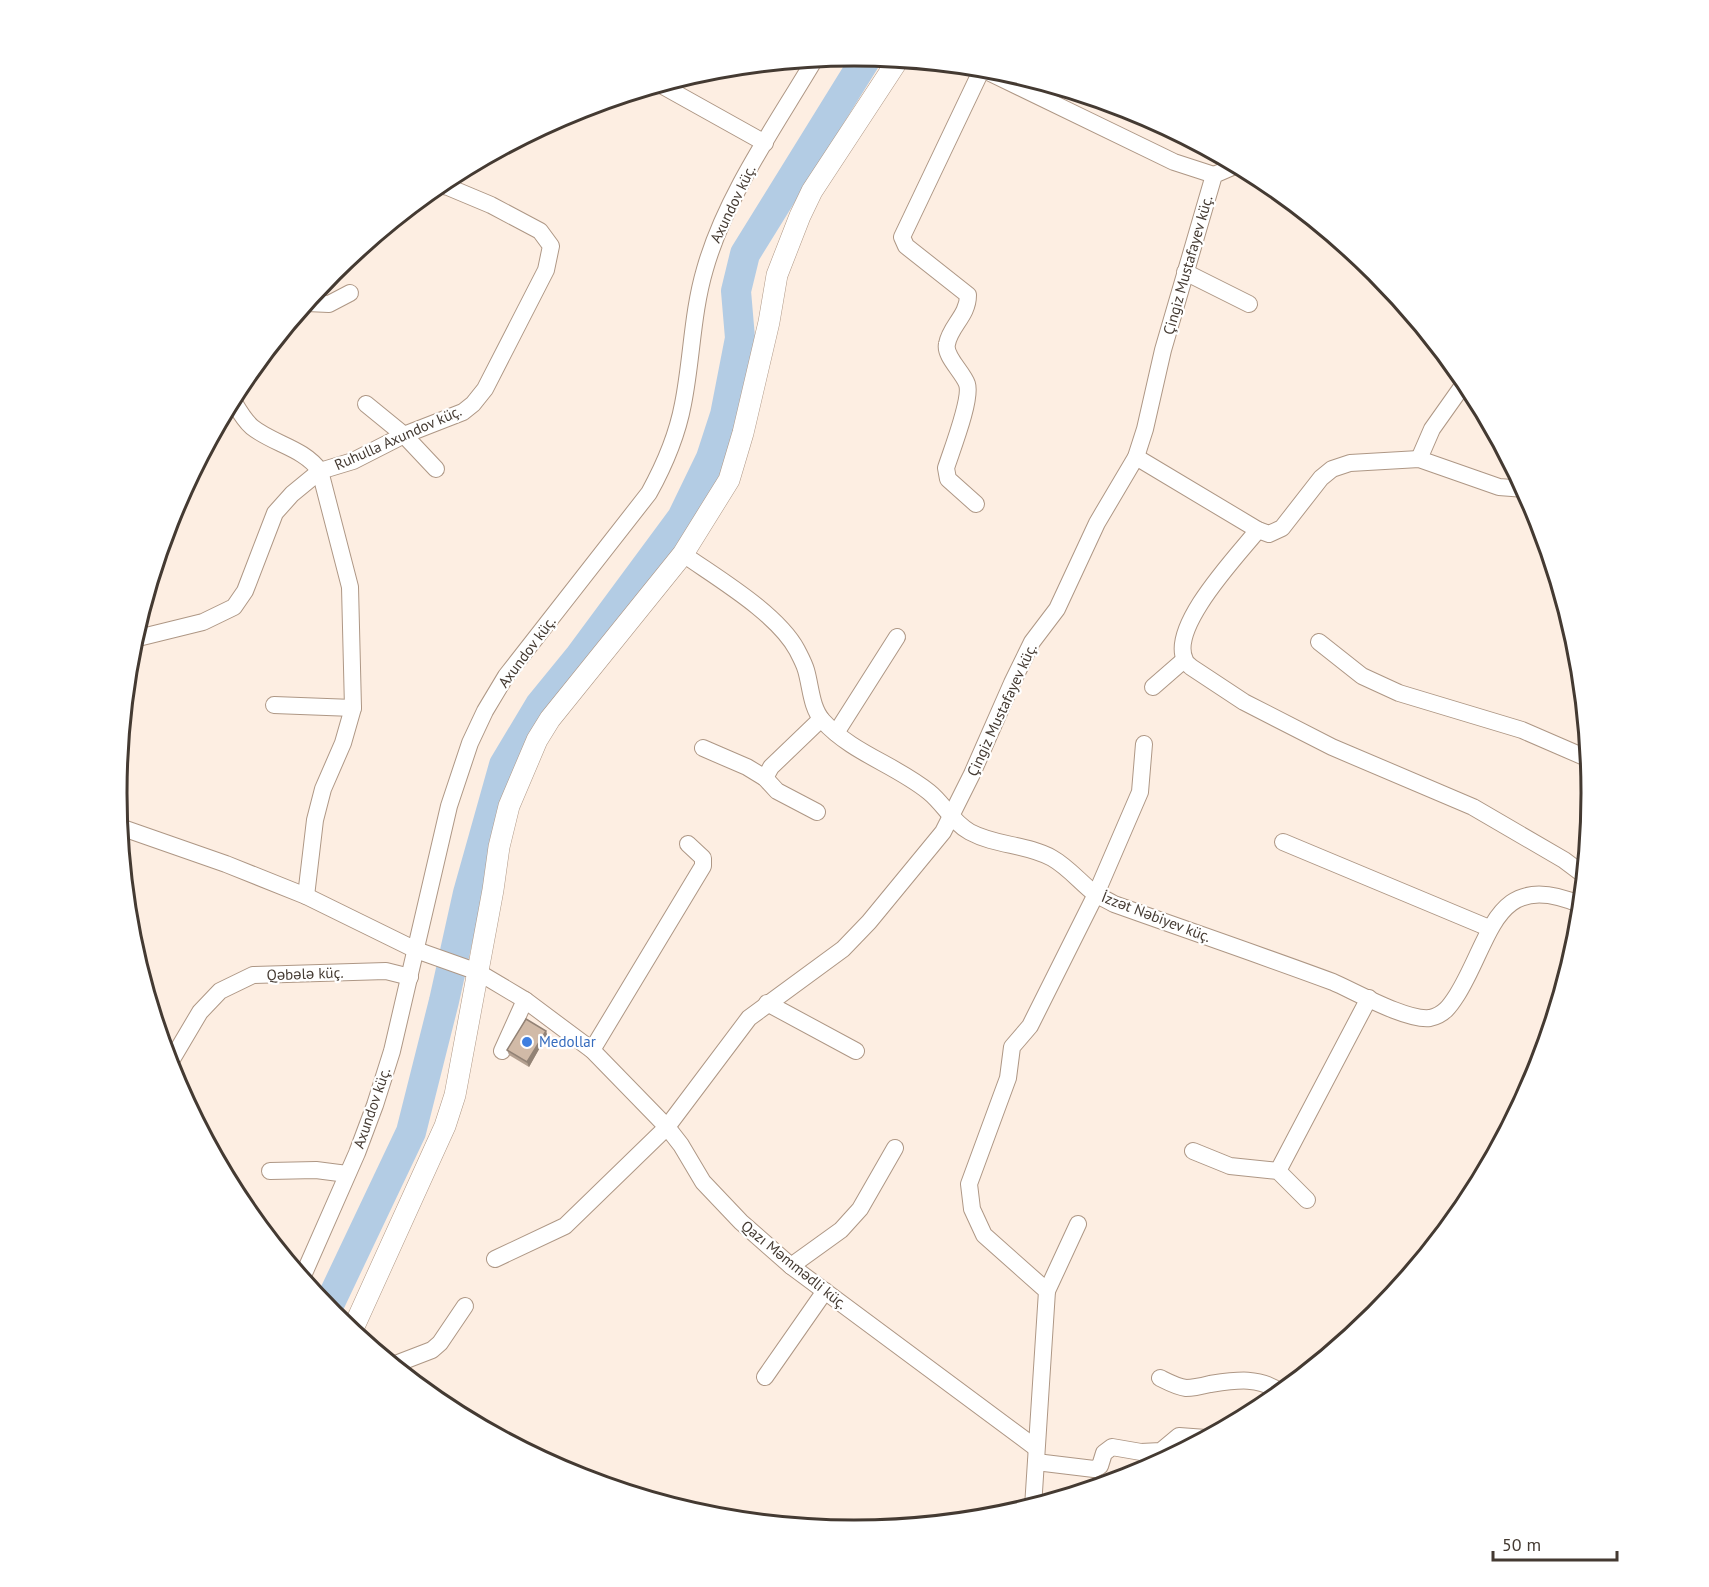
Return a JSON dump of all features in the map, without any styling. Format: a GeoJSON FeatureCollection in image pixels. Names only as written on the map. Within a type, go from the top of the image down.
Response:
{"type":"FeatureCollection","features":[{"type":"Feature","properties":{"kind":"street","name":"Axundov küç."},"geometry":{"type":"LineString","coordinates":[[305,1270],[375,1105],[392,1051],[410,977],[423,952],[452,795],[470,743],[485,711],[506,676],[649,493],[665,464],[683,404],[695,317],[705,270],[716,236],[747,174],[810,68]]}},
{"type":"Feature","properties":{"kind":"street"},"geometry":{"type":"LineString","coordinates":[[356,1322],[445,1126],[455,1095],[472,970],[493,891],[499,847],[509,806],[537,740],[550,720],[683,554],[729,480],[769,322],[777,275],[800,216],[812,191],[893,68]]}},
{"type":"Feature","properties":{"kind":"street"},"geometry":{"type":"LineString","coordinates":[[976,504],[948,479],[946,468],[967,401],[968,385],[947,352],[946,343],[968,305],[968,295],[906,246],[902,237],[977,77]]}},
{"type":"Feature","properties":{"kind":"street","name":"Çingiz Mustafayev küç."},"geometry":{"type":"LineString","coordinates":[[1015,84],[1174,162],[1214,176],[1228,169]]}},
{"type":"Feature","properties":{"kind":"street"},"geometry":{"type":"LineString","coordinates":[[670,90],[765,143]]}},
{"type":"Feature","properties":{"kind":"street","name":"Çingiz Mustafayev küç."},"geometry":{"type":"LineString","coordinates":[[495,1259],[565,1226],[667,1127],[749,1018],[843,949],[869,922],[943,832],[1032,642],[1057,609],[1097,523],[1136,457],[1185,272],[1214,176]]}},
{"type":"Feature","properties":{"kind":"street","name":"Ruhulla Axundov küç."},"geometry":{"type":"LineString","coordinates":[[144,638],[203,622],[234,607],[245,591],[275,513],[292,494],[320,471],[353,461],[404,435],[463,411],[473,404],[485,389],[546,270],[551,246],[540,231],[455,186]]}},
{"type":"Feature","properties":{"kind":"street"},"geometry":{"type":"LineString","coordinates":[[1185,272],[1249,304]]}},
{"type":"Feature","properties":{"kind":"street"},"geometry":{"type":"LineString","coordinates":[[318,303],[329,304],[350,293]]}},
{"type":"Feature","properties":{"kind":"street"},"geometry":{"type":"LineString","coordinates":[[1419,459],[1432,429],[1460,390]]}},
{"type":"Feature","properties":{"kind":"street"},"geometry":{"type":"LineString","coordinates":[[366,404],[404,435],[436,469]]}},
{"type":"Feature","properties":{"kind":"street"},"geometry":{"type":"LineString","coordinates":[[238,408],[253,428],[306,457],[320,471],[350,588],[353,708],[343,743],[323,789],[315,820],[306,896]]}},
{"type":"Feature","properties":{"kind":"street"},"geometry":{"type":"LineString","coordinates":[[1136,457],[1258,530],[1269,534],[1282,528],[1321,478],[1332,469],[1365,461],[1419,459],[1498,487],[1515,488]]}},
{"type":"Feature","properties":{"kind":"street"},"geometry":{"type":"LineString","coordinates":[[1258,530],[1190,618],[1183,638],[1184,660],[1244,702],[1332,747],[1473,807],[1578,870]]}},
{"type":"Feature","properties":{"kind":"street","name":"İzzət Nəbiyev küç."},"geometry":{"type":"LineString","coordinates":[[683,554],[751,603],[779,627],[795,647],[806,668],[812,700],[821,719],[836,733],[928,792],[951,818],[970,832],[1034,850],[1054,859],[1096,894],[1114,904],[1334,983],[1412,1016],[1428,1018],[1440,1015],[1448,1008],[1462,987],[1489,928],[1506,907],[1521,897],[1540,894],[1574,902]]}},
{"type":"Feature","properties":{"kind":"street"},"geometry":{"type":"LineString","coordinates":[[836,733],[897,637]]}},
{"type":"Feature","properties":{"kind":"street"},"geometry":{"type":"LineString","coordinates":[[1318,642],[1362,676],[1399,693],[1522,730],[1580,755]]}},
{"type":"Feature","properties":{"kind":"street"},"geometry":{"type":"LineString","coordinates":[[1153,687],[1184,660]]}},
{"type":"Feature","properties":{"kind":"street"},"geometry":{"type":"LineString","coordinates":[[274,705],[353,708]]}},
{"type":"Feature","properties":{"kind":"street"},"geometry":{"type":"LineString","coordinates":[[765,778],[771,767],[821,719]]}},
{"type":"Feature","properties":{"kind":"street"},"geometry":{"type":"LineString","coordinates":[[1047,1290],[984,1235],[972,1209],[969,1184],[1008,1078],[1012,1047],[1030,1026],[1096,894],[1140,792],[1144,744]]}},
{"type":"Feature","properties":{"kind":"street"},"geometry":{"type":"LineString","coordinates":[[703,748],[747,767],[765,778],[777,791],[818,812]]}},
{"type":"Feature","properties":{"kind":"street","name":"Qazı Məmmədli küç."},"geometry":{"type":"LineString","coordinates":[[129,830],[226,864],[306,896],[423,952],[472,970],[525,1000],[592,1050],[667,1127],[681,1145],[703,1182],[741,1222],[791,1266],[1036,1455]]}},
{"type":"Feature","properties":{"kind":"street"},"geometry":{"type":"LineString","coordinates":[[1282,842],[1489,928]]}},
{"type":"Feature","properties":{"kind":"street"},"geometry":{"type":"LineString","coordinates":[[592,1050],[703,866],[703,858],[688,844]]}},
{"type":"Feature","properties":{"kind":"street","name":"Qəbələ küç."},"geometry":{"type":"LineString","coordinates":[[175,1054],[200,1012],[220,991],[253,975],[386,971],[410,977]]}},
{"type":"Feature","properties":{"kind":"street"},"geometry":{"type":"LineString","coordinates":[[1278,1171],[1369,998]]}},
{"type":"Feature","properties":{"kind":"street"},"geometry":{"type":"LineString","coordinates":[[502,1051],[525,1000]]}},
{"type":"Feature","properties":{"kind":"street"},"geometry":{"type":"LineString","coordinates":[[767,1003],[856,1051]]}},
{"type":"Feature","properties":{"kind":"street"},"geometry":{"type":"LineString","coordinates":[[791,1266],[841,1230],[860,1209],[895,1148]]}},
{"type":"Feature","properties":{"kind":"street"},"geometry":{"type":"LineString","coordinates":[[1193,1151],[1230,1166],[1278,1171],[1307,1200]]}},
{"type":"Feature","properties":{"kind":"street"},"geometry":{"type":"LineString","coordinates":[[270,1171],[316,1170],[347,1174]]}},
{"type":"Feature","properties":{"kind":"street"},"geometry":{"type":"LineString","coordinates":[[1034,1498],[1047,1290],[1078,1224]]}},
{"type":"Feature","properties":{"kind":"street"},"geometry":{"type":"LineString","coordinates":[[765,1377],[825,1291]]}},
{"type":"Feature","properties":{"kind":"street"},"geometry":{"type":"LineString","coordinates":[[401,1362],[432,1350],[440,1343],[465,1306]]}},
{"type":"Feature","properties":{"kind":"street"},"geometry":{"type":"LineString","coordinates":[[1160,1378],[1179,1387],[1189,1388],[1238,1380],[1257,1381],[1274,1387]]}},
{"type":"Feature","properties":{"kind":"street"},"geometry":{"type":"LineString","coordinates":[[1036,1455],[1094,1469],[1100,1466],[1104,1453],[1112,1448],[1142,1452],[1161,1451],[1179,1437],[1192,1437]]}},
{"type":"Feature","properties":{"kind":"building"},"geometry":{"type":"Polygon","coordinates":[[[526,1019],[546,1031],[527,1062],[507,1050],[526,1019]]]}},
{"type":"Feature","properties":{"kind":"waterway"},"geometry":{"type":"LineString","coordinates":[[332,1299],[411,1132],[468,893],[504,765],[540,705],[580,656],[682,518],[711,458],[725,415],[740,338],[736,291],[745,254],[861,66]]}},
{"type":"Feature","properties":{"kind":"place","name":"Medollar"},"geometry":{"type":"Point","coordinates":[527,1042]}}]}
